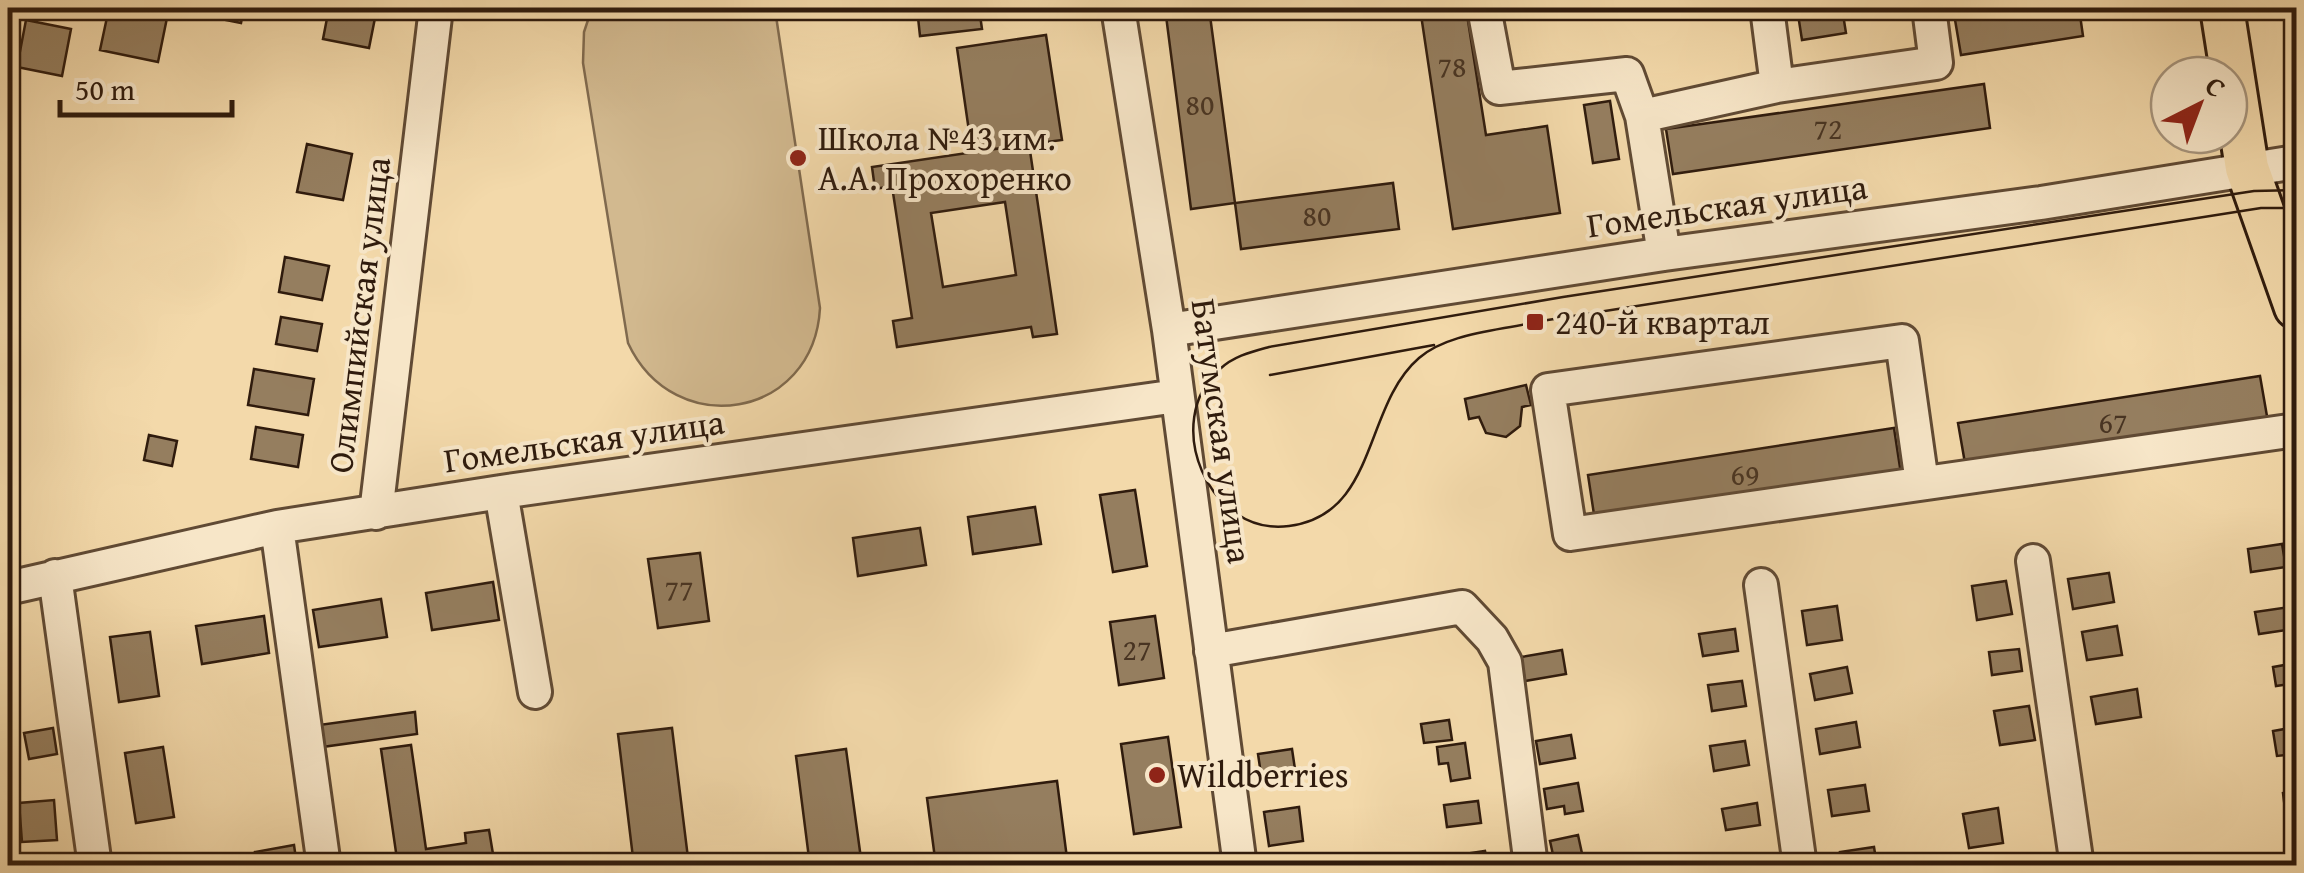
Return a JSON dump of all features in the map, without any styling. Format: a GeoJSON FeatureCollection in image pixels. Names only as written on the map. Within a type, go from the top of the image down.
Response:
{"type":"FeatureCollection","features":[{"type":"Feature","properties":{"kind":"main road"},"geometry":{"type":"LineString","coordinates":[[2222,8],[2246,168],[2296,307]]}},
{"type":"Feature","properties":{"kind":"street","name":"Олимпийская улица"},"geometry":{"type":"LineString","coordinates":[[376,513],[436,8]]}},
{"type":"Feature","properties":{"kind":"street","name":"Батумская улица"},"geometry":{"type":"LineString","coordinates":[[1118,8],[1169,330],[1240,866]]}},
{"type":"Feature","properties":{"kind":"street"},"geometry":{"type":"LineString","coordinates":[[1484,8],[1499,88],[1627,74],[1642,116],[1664,254]]}},
{"type":"Feature","properties":{"kind":"street"},"geometry":{"type":"LineString","coordinates":[[1766,8],[1776,86]]}},
{"type":"Feature","properties":{"kind":"street"},"geometry":{"type":"LineString","coordinates":[[1642,116],[1776,86],[1936,63],[1929,8]]}},
{"type":"Feature","properties":{"kind":"street","name":"Гомельская улица"},"geometry":{"type":"LineString","coordinates":[[1169,330],[2296,162]]}},
{"type":"Feature","properties":{"kind":"street"},"geometry":{"type":"LineString","coordinates":[[1922,483],[1902,341],[1548,390],[1570,534],[2296,430]]}},
{"type":"Feature","properties":{"kind":"street","name":"Гомельская улица"},"geometry":{"type":"LineString","coordinates":[[8,588],[277,528],[501,492],[1177,396]]}},
{"type":"Feature","properties":{"kind":"street"},"geometry":{"type":"LineString","coordinates":[[501,492],[535,692]]}},
{"type":"Feature","properties":{"kind":"street"},"geometry":{"type":"LineString","coordinates":[[277,528],[324,866]]}},
{"type":"Feature","properties":{"kind":"street"},"geometry":{"type":"LineString","coordinates":[[2033,561],[2077,866]]}},
{"type":"Feature","properties":{"kind":"street"},"geometry":{"type":"LineString","coordinates":[[55,576],[95,866]]}},
{"type":"Feature","properties":{"kind":"street"},"geometry":{"type":"LineString","coordinates":[[1761,585],[1800,866]]}},
{"type":"Feature","properties":{"kind":"street"},"geometry":{"type":"LineString","coordinates":[[1211,652],[1462,607],[1492,639],[1505,662],[1530,866]]}},
{"type":"Feature","properties":{"kind":"shaded area"},"geometry":{"type":"Polygon","coordinates":[[[592,8],[772,8],[776,16],[820,308],[812,345],[794,374],[769,394],[739,404],[707,405],[677,395],[649,374],[628,343],[583,63],[584,32],[592,8]]]}},
{"type":"Feature","properties":{"kind":"building"},"geometry":{"type":"Polygon","coordinates":[[[109,8],[169,8],[158,62],[100,50],[109,8]]]}},
{"type":"Feature","properties":{"kind":"building"},"geometry":{"type":"Polygon","coordinates":[[[197,8],[244,8],[241,23],[196,14],[197,8]]]}},
{"type":"Feature","properties":{"kind":"building"},"geometry":{"type":"Polygon","coordinates":[[[329,8],[377,8],[369,48],[323,39],[329,8]]]}},
{"type":"Feature","properties":{"kind":"building"},"geometry":{"type":"Polygon","coordinates":[[[917,8],[979,8],[982,29],[920,36],[917,8]]]}},
{"type":"Feature","properties":{"kind":"building"},"geometry":{"type":"Polygon","coordinates":[[[1165,8],[1209,8],[1235,203],[1191,209],[1165,8]]]}},
{"type":"Feature","properties":{"kind":"building"},"geometry":{"type":"Polygon","coordinates":[[[1420,8],[1466,8],[1486,135],[1547,126],[1560,213],[1453,229],[1420,8]]]}},
{"type":"Feature","properties":{"kind":"building"},"geometry":{"type":"Polygon","coordinates":[[[1797,8],[1842,8],[1846,33],[1802,40],[1797,8]]]}},
{"type":"Feature","properties":{"kind":"building"},"geometry":{"type":"Polygon","coordinates":[[[1953,8],[2079,8],[2083,36],[1961,55],[1953,8]]]}},
{"type":"Feature","properties":{"kind":"building"},"geometry":{"type":"Polygon","coordinates":[[[26,20],[71,29],[62,76],[17,67],[26,20]]]}},
{"type":"Feature","properties":{"kind":"building"},"geometry":{"type":"Polygon","coordinates":[[[1046,35],[1062,140],[972,152],[957,48],[1046,35]]]}},
{"type":"Feature","properties":{"kind":"building"},"geometry":{"type":"Polygon","coordinates":[[[1984,84],[1990,128],[1673,174],[1666,129],[1984,84]]]}},
{"type":"Feature","properties":{"kind":"building"},"geometry":{"type":"Polygon","coordinates":[[[1610,101],[1619,159],[1593,163],[1584,105],[1610,101]]]}},
{"type":"Feature","properties":{"kind":"building"},"geometry":{"type":"Polygon","coordinates":[[[307,144],[352,154],[343,200],[297,192],[307,144]]]}},
{"type":"Feature","properties":{"kind":"building"},"geometry":{"type":"Polygon","coordinates":[[[1029,144],[1057,334],[1033,337],[1031,327],[897,347],[893,321],[912,318],[892,186],[875,189],[872,167],[1029,144]],[[1005,202],[931,213],[943,287],[1016,275],[1005,202]]]}},
{"type":"Feature","properties":{"kind":"building"},"geometry":{"type":"Polygon","coordinates":[[[1393,183],[1399,229],[1241,249],[1235,203],[1393,183]]]}},
{"type":"Feature","properties":{"kind":"building"},"geometry":{"type":"Polygon","coordinates":[[[285,257],[329,266],[322,300],[279,292],[285,257]]]}},
{"type":"Feature","properties":{"kind":"building"},"geometry":{"type":"Polygon","coordinates":[[[281,317],[322,324],[317,351],[276,344],[281,317]]]}},
{"type":"Feature","properties":{"kind":"building"},"geometry":{"type":"Polygon","coordinates":[[[8,346],[18,347],[12,382],[8,381],[8,346]]]}},
{"type":"Feature","properties":{"kind":"building"},"geometry":{"type":"Polygon","coordinates":[[[254,369],[314,379],[308,415],[248,405],[254,369]]]}},
{"type":"Feature","properties":{"kind":"building"},"geometry":{"type":"Polygon","coordinates":[[[2260,376],[2268,422],[1966,469],[1958,423],[2260,376]]]}},
{"type":"Feature","properties":{"kind":"building"},"geometry":{"type":"Polygon","coordinates":[[[1526,385],[1531,405],[1522,407],[1520,426],[1506,437],[1486,433],[1479,417],[1469,419],[1465,399],[1526,385]]]}},
{"type":"Feature","properties":{"kind":"building"},"geometry":{"type":"Polygon","coordinates":[[[256,427],[303,435],[298,467],[251,459],[256,427]]]}},
{"type":"Feature","properties":{"kind":"building"},"geometry":{"type":"Polygon","coordinates":[[[1894,428],[1901,474],[1595,521],[1588,475],[1894,428]]]}},
{"type":"Feature","properties":{"kind":"building"},"geometry":{"type":"Polygon","coordinates":[[[149,435],[177,441],[172,466],[144,460],[149,435]]]}},
{"type":"Feature","properties":{"kind":"building"},"geometry":{"type":"Polygon","coordinates":[[[1135,490],[1147,566],[1113,572],[1100,495],[1135,490]]]}},
{"type":"Feature","properties":{"kind":"building"},"geometry":{"type":"Polygon","coordinates":[[[1035,507],[1041,544],[973,554],[968,517],[1035,507]]]}},
{"type":"Feature","properties":{"kind":"building"},"geometry":{"type":"Polygon","coordinates":[[[920,528],[926,565],[858,576],[853,538],[920,528]]]}},
{"type":"Feature","properties":{"kind":"building"},"geometry":{"type":"Polygon","coordinates":[[[2282,544],[2286,567],[2251,572],[2248,549],[2282,544]]]}},
{"type":"Feature","properties":{"kind":"building"},"geometry":{"type":"Polygon","coordinates":[[[700,553],[709,621],[658,628],[648,559],[700,553]]]}},
{"type":"Feature","properties":{"kind":"building"},"geometry":{"type":"Polygon","coordinates":[[[2109,573],[2114,602],[2073,609],[2068,579],[2109,573]]]}},
{"type":"Feature","properties":{"kind":"building"},"geometry":{"type":"Polygon","coordinates":[[[2006,581],[2012,614],[1977,620],[1972,586],[2006,581]]]}},
{"type":"Feature","properties":{"kind":"building"},"geometry":{"type":"Polygon","coordinates":[[[493,582],[499,620],[432,630],[426,593],[493,582]]]}},
{"type":"Feature","properties":{"kind":"building"},"geometry":{"type":"Polygon","coordinates":[[[381,599],[387,637],[319,647],[313,610],[381,599]]]}},
{"type":"Feature","properties":{"kind":"building"},"geometry":{"type":"Polygon","coordinates":[[[1837,606],[1842,640],[1807,645],[1802,611],[1837,606]]]}},
{"type":"Feature","properties":{"kind":"building"},"geometry":{"type":"Polygon","coordinates":[[[2290,607],[2294,629],[2259,634],[2255,612],[2290,607]]]}},
{"type":"Feature","properties":{"kind":"building"},"geometry":{"type":"Polygon","coordinates":[[[264,616],[269,653],[202,664],[196,626],[264,616]]]}},
{"type":"Feature","properties":{"kind":"building"},"geometry":{"type":"Polygon","coordinates":[[[1155,616],[1164,678],[1119,685],[1110,622],[1155,616]]]}},
{"type":"Feature","properties":{"kind":"building"},"geometry":{"type":"Polygon","coordinates":[[[2117,626],[2122,655],[2087,660],[2082,632],[2117,626]]]}},
{"type":"Feature","properties":{"kind":"building"},"geometry":{"type":"Polygon","coordinates":[[[1735,629],[1738,651],[1703,656],[1699,634],[1735,629]]]}},
{"type":"Feature","properties":{"kind":"building"},"geometry":{"type":"Polygon","coordinates":[[[150,632],[159,696],[119,702],[110,637],[150,632]]]}},
{"type":"Feature","properties":{"kind":"building"},"geometry":{"type":"Polygon","coordinates":[[[2019,649],[2022,671],[1992,675],[1989,652],[2019,649]]]}},
{"type":"Feature","properties":{"kind":"building"},"geometry":{"type":"Polygon","coordinates":[[[1562,650],[1566,674],[1525,681],[1521,657],[1562,650]]]}},
{"type":"Feature","properties":{"kind":"building"},"geometry":{"type":"Polygon","coordinates":[[[2296,663],[2296,683],[2276,686],[2273,667],[2296,663]]]}},
{"type":"Feature","properties":{"kind":"building"},"geometry":{"type":"Polygon","coordinates":[[[1847,667],[1852,693],[1815,700],[1810,674],[1847,667]]]}},
{"type":"Feature","properties":{"kind":"building"},"geometry":{"type":"Polygon","coordinates":[[[1742,681],[1746,706],[1712,711],[1708,685],[1742,681]]]}},
{"type":"Feature","properties":{"kind":"building"},"geometry":{"type":"Polygon","coordinates":[[[2137,689],[2141,717],[2096,724],[2091,697],[2137,689]]]}},
{"type":"Feature","properties":{"kind":"building"},"geometry":{"type":"Polygon","coordinates":[[[2029,706],[2035,740],[2000,745],[1994,711],[2029,706]]]}},
{"type":"Feature","properties":{"kind":"building"},"geometry":{"type":"Polygon","coordinates":[[[415,712],[417,734],[322,747],[319,725],[415,712]]]}},
{"type":"Feature","properties":{"kind":"building"},"geometry":{"type":"Polygon","coordinates":[[[1449,720],[1452,740],[1424,743],[1421,724],[1449,720]]]}},
{"type":"Feature","properties":{"kind":"building"},"geometry":{"type":"Polygon","coordinates":[[[1856,722],[1860,747],[1820,754],[1816,729],[1856,722]]]}},
{"type":"Feature","properties":{"kind":"building"},"geometry":{"type":"Polygon","coordinates":[[[2296,727],[2296,754],[2277,756],[2273,731],[2296,727]]]}},
{"type":"Feature","properties":{"kind":"building"},"geometry":{"type":"Polygon","coordinates":[[[53,728],[57,754],[29,759],[24,733],[53,728]]]}},
{"type":"Feature","properties":{"kind":"building"},"geometry":{"type":"Polygon","coordinates":[[[672,728],[689,866],[634,866],[618,734],[672,728]]]}},
{"type":"Feature","properties":{"kind":"building"},"geometry":{"type":"Polygon","coordinates":[[[1571,735],[1575,758],[1540,764],[1536,741],[1571,735]]]}},
{"type":"Feature","properties":{"kind":"building"},"geometry":{"type":"Polygon","coordinates":[[[1168,737],[1181,827],[1134,834],[1121,744],[1168,737]]]}},
{"type":"Feature","properties":{"kind":"building"},"geometry":{"type":"Polygon","coordinates":[[[1745,741],[1749,765],[1714,771],[1710,746],[1745,741]]]}},
{"type":"Feature","properties":{"kind":"building"},"geometry":{"type":"Polygon","coordinates":[[[1465,743],[1470,778],[1451,781],[1448,763],[1439,764],[1437,747],[1465,743]]]}},
{"type":"Feature","properties":{"kind":"building"},"geometry":{"type":"Polygon","coordinates":[[[411,745],[426,849],[466,843],[465,833],[489,830],[495,866],[398,866],[381,749],[411,745]]]}},
{"type":"Feature","properties":{"kind":"building"},"geometry":{"type":"Polygon","coordinates":[[[163,747],[174,817],[136,823],[125,753],[163,747]]]}},
{"type":"Feature","properties":{"kind":"building"},"geometry":{"type":"Polygon","coordinates":[[[846,749],[862,866],[810,866],[796,756],[846,749]]]}},
{"type":"Feature","properties":{"kind":"building"},"geometry":{"type":"Polygon","coordinates":[[[1292,749],[1296,776],[1262,781],[1258,754],[1292,749]]]}},
{"type":"Feature","properties":{"kind":"building"},"geometry":{"type":"Polygon","coordinates":[[[1057,781],[1068,866],[936,866],[927,798],[1057,781]]]}},
{"type":"Feature","properties":{"kind":"building"},"geometry":{"type":"Polygon","coordinates":[[[1578,783],[1583,811],[1565,814],[1564,806],[1547,809],[1544,789],[1578,783]]]}},
{"type":"Feature","properties":{"kind":"building"},"geometry":{"type":"Polygon","coordinates":[[[1865,785],[1869,811],[1832,816],[1828,790],[1865,785]]]}},
{"type":"Feature","properties":{"kind":"building"},"geometry":{"type":"Polygon","coordinates":[[[2296,791],[2296,815],[2286,817],[2283,793],[2296,791]]]}},
{"type":"Feature","properties":{"kind":"building"},"geometry":{"type":"Polygon","coordinates":[[[54,800],[57,840],[22,842],[19,803],[54,800]]]}},
{"type":"Feature","properties":{"kind":"building"},"geometry":{"type":"Polygon","coordinates":[[[1478,801],[1481,823],[1447,827],[1444,805],[1478,801]]]}},
{"type":"Feature","properties":{"kind":"building"},"geometry":{"type":"Polygon","coordinates":[[[1757,803],[1760,825],[1726,830],[1722,809],[1757,803]]]}},
{"type":"Feature","properties":{"kind":"building"},"geometry":{"type":"Polygon","coordinates":[[[1299,807],[1303,841],[1269,846],[1264,812],[1299,807]]]}},
{"type":"Feature","properties":{"kind":"building"},"geometry":{"type":"Polygon","coordinates":[[[1998,808],[2003,843],[1969,848],[1963,814],[1998,808]]]}},
{"type":"Feature","properties":{"kind":"building"},"geometry":{"type":"Polygon","coordinates":[[[1578,835],[1583,858],[1555,864],[1550,841],[1578,835]]]}},
{"type":"Feature","properties":{"kind":"building"},"geometry":{"type":"Polygon","coordinates":[[[294,845],[297,866],[257,866],[255,852],[294,845]]]}},
{"type":"Feature","properties":{"kind":"building"},"geometry":{"type":"Polygon","coordinates":[[[1874,847],[1877,866],[1842,866],[1840,852],[1874,847]]]}},
{"type":"Feature","properties":{"kind":"building"},"geometry":{"type":"Polygon","coordinates":[[[1485,851],[1488,866],[1453,866],[1451,856],[1485,851]]]}},
{"type":"Feature","properties":{"kind":"building"},"geometry":{"type":"Polygon","coordinates":[[[2051,856],[2052,866],[2017,866],[2016,861],[2051,856]]]}},
{"type":"Feature","properties":{"kind":"building"},"geometry":{"type":"Polygon","coordinates":[[[1307,858],[1308,866],[1273,866],[1273,863],[1307,858]]]}},
{"type":"Feature","properties":{"kind":"tram line"},"geometry":{"type":"LineString","coordinates":[[2296,190],[2254,191],[1563,297],[1269,347],[1231,361],[1202,391],[1194,417],[1194,444],[1202,471],[1216,495],[1236,513],[1261,525],[1289,526],[1318,518],[1339,502],[1354,481],[1401,379],[1419,358],[1459,338],[1535,322],[2261,208],[2296,208]]}},
{"type":"Feature","properties":{"kind":"tram line"},"geometry":{"type":"LineString","coordinates":[[1270,375],[1434,345]]}},
{"type":"Feature","properties":{"kind":"place","name":"Школа №43 им. А.А. Прохоренко"},"geometry":{"type":"Point","coordinates":[798,158]}},
{"type":"Feature","properties":{"kind":"place","name":"240-й квартал"},"geometry":{"type":"Point","coordinates":[1535,322]}},
{"type":"Feature","properties":{"kind":"place","name":"Wildberries"},"geometry":{"type":"Point","coordinates":[1157,775]}}]}
